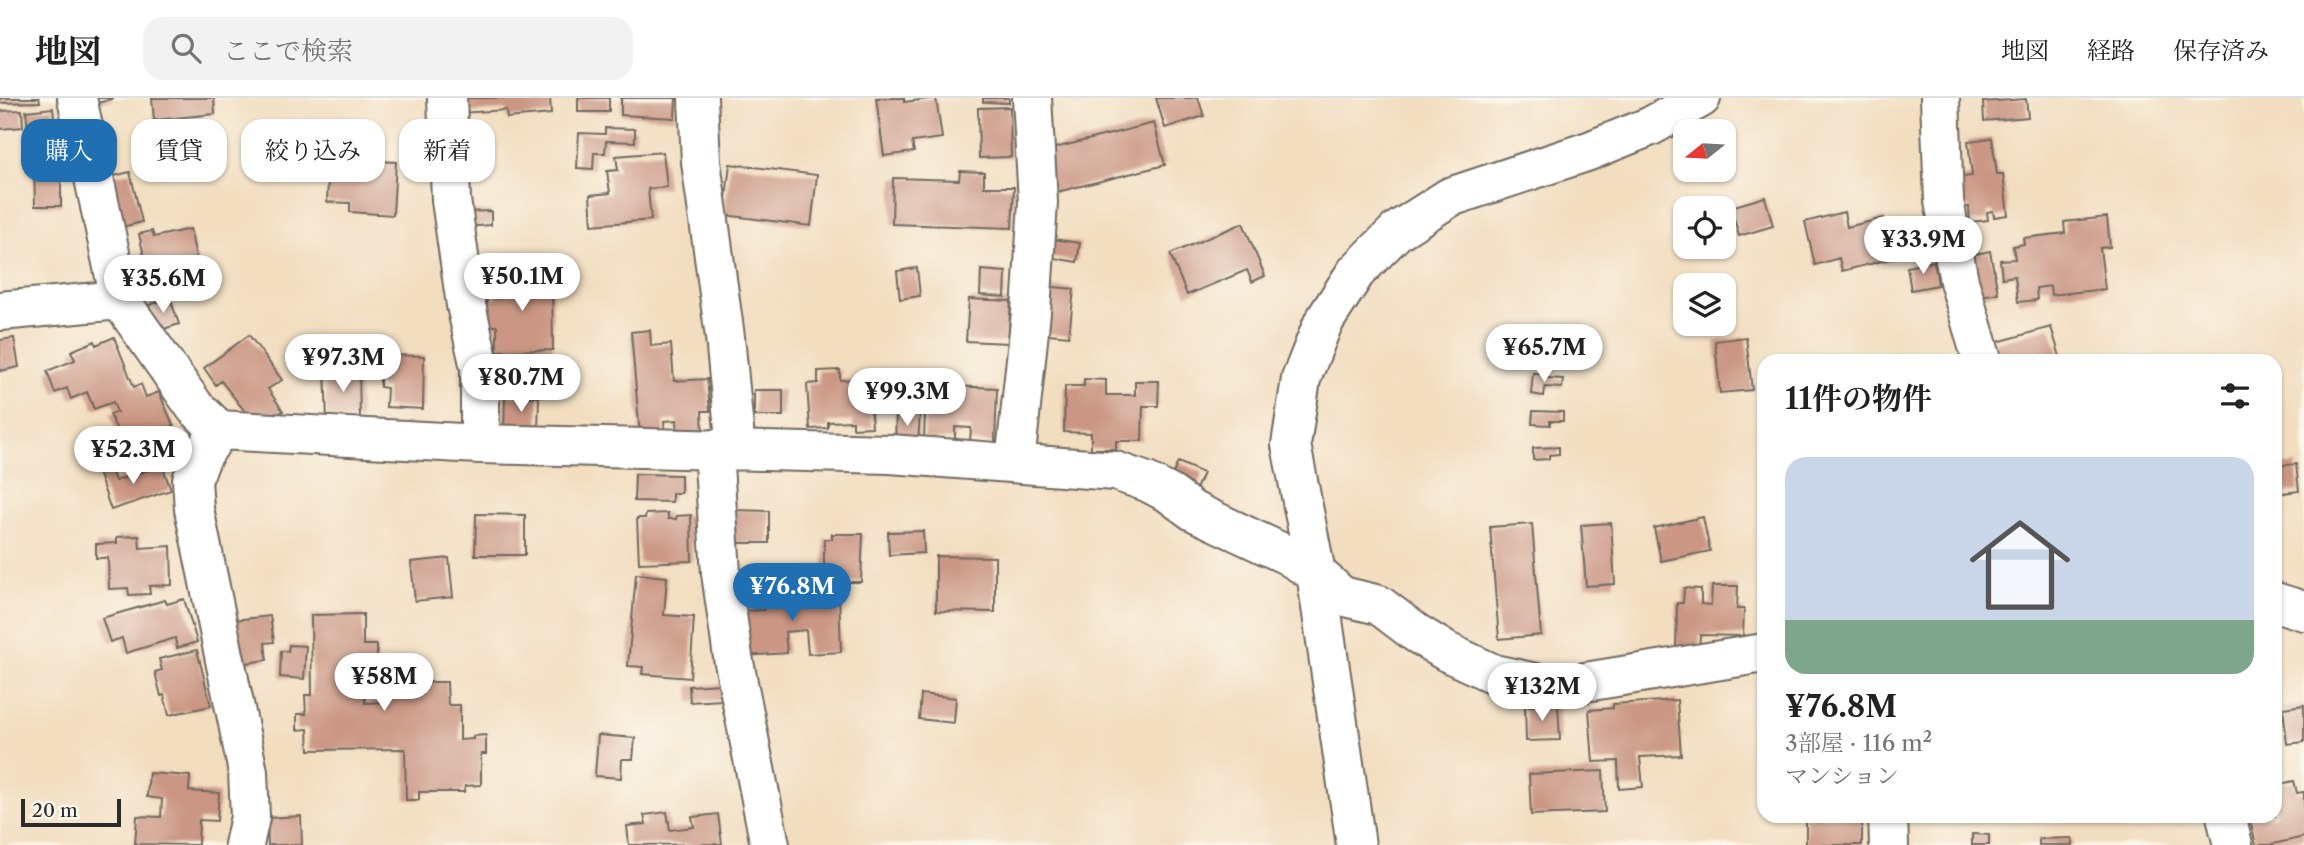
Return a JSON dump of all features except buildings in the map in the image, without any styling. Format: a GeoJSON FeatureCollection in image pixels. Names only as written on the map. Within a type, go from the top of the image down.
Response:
{"type":"FeatureCollection","features":[{"type":"Feature","properties":{"kind":"street"},"geometry":{"type":"LineString","coordinates":[[77,98],[120,300],[195,407],[219,430],[480,444],[890,454],[1115,471],[1147,482],[1170,494],[1193,511],[1287,555],[1316,573],[1342,596],[1379,605],[1447,652],[1494,674],[1541,684],[1573,684],[1757,654]]}},
{"type":"Feature","properties":{"kind":"street"},"geometry":{"type":"LineString","coordinates":[[447,98],[451,200],[466,305],[480,368],[480,444]]}},
{"type":"Feature","properties":{"kind":"street"},"geometry":{"type":"LineString","coordinates":[[698,98],[701,162],[719,285],[725,450],[720,573],[733,657],[770,845]]}},
{"type":"Feature","properties":{"kind":"street"},"geometry":{"type":"LineString","coordinates":[[1015,463],[1031,313],[1038,202],[1032,98]]}},
{"type":"Feature","properties":{"kind":"street"},"geometry":{"type":"LineString","coordinates":[[1356,845],[1316,573],[1291,445],[1301,379],[1323,323],[1356,272],[1396,231],[1451,198],[1589,151],[1651,126],[1701,98]]}},
{"type":"Feature","properties":{"kind":"street"},"geometry":{"type":"LineString","coordinates":[[1940,98],[1944,201],[1959,281],[1980,354]]}},
{"type":"Feature","properties":{"kind":"street"},"geometry":{"type":"LineString","coordinates":[[0,311],[120,300]]}},
{"type":"Feature","properties":{"kind":"street"},"geometry":{"type":"LineString","coordinates":[[219,430],[202,456],[192,480],[194,509],[248,772],[250,817],[244,845]]}},
{"type":"Feature","properties":{"kind":"street"},"geometry":{"type":"LineString","coordinates":[[2282,604],[2304,611]]}},
{"type":"Feature","properties":{"kind":"street"},"geometry":{"type":"LineString","coordinates":[[1888,823],[1889,845]]}},
{"type":"Feature","properties":{"kind":"street"},"geometry":{"type":"LineString","coordinates":[[2228,823],[2234,845]]}}]}
